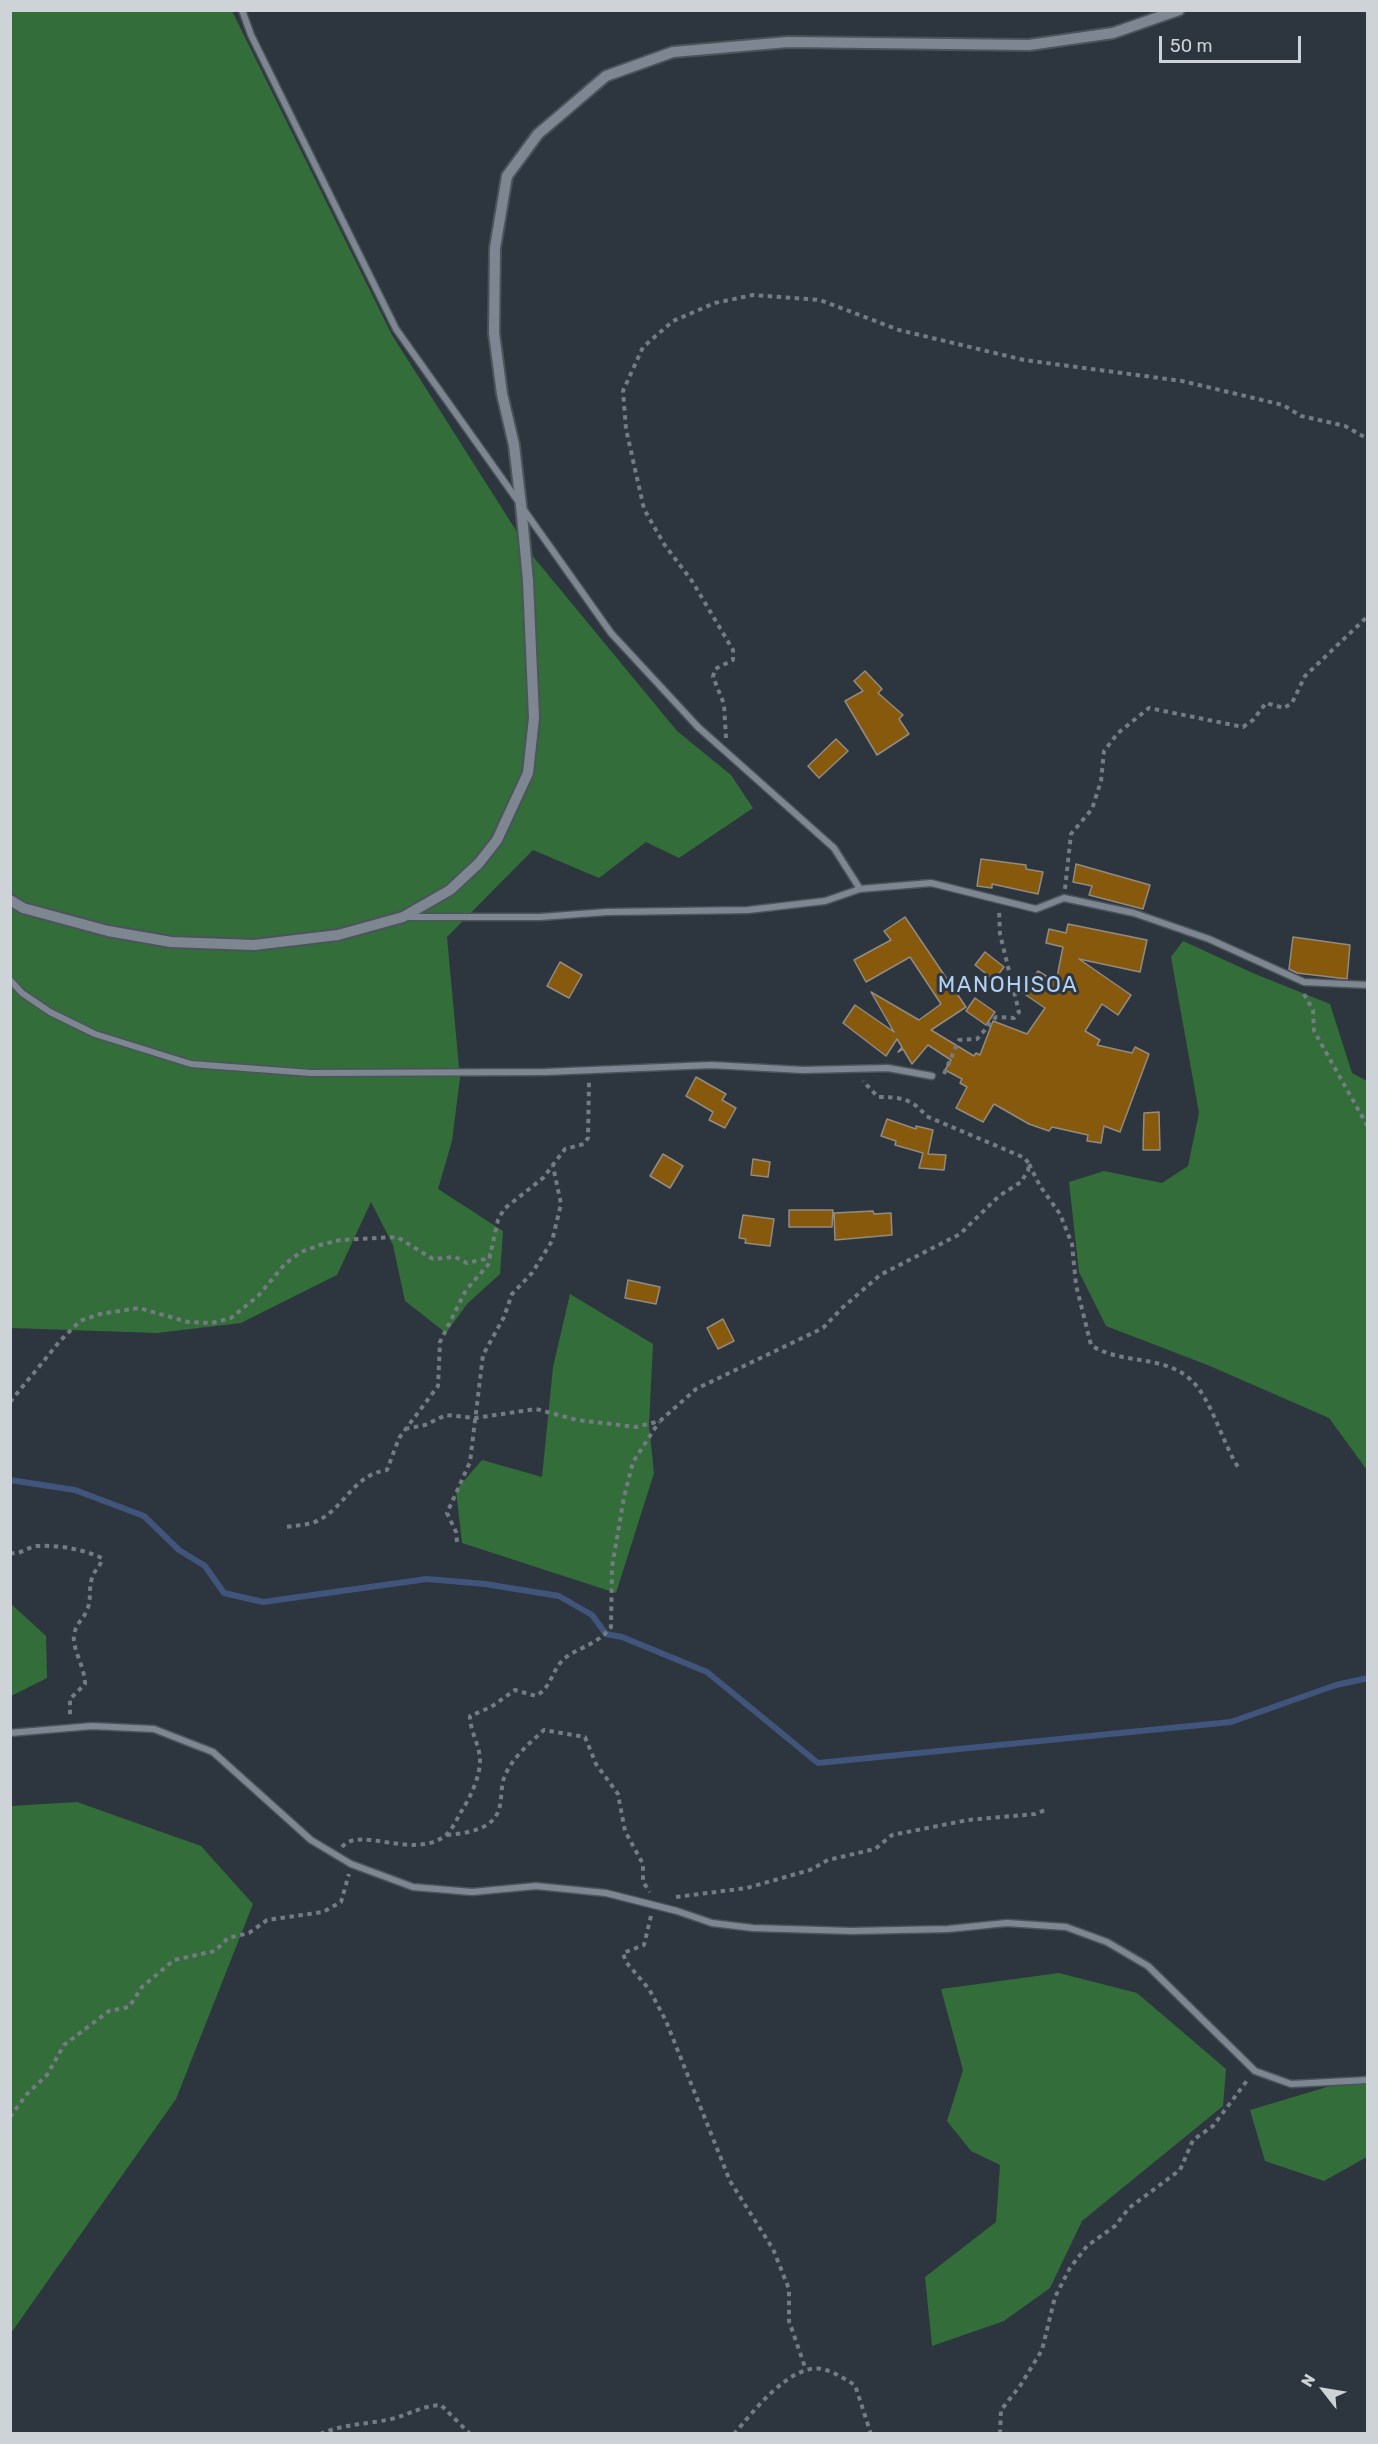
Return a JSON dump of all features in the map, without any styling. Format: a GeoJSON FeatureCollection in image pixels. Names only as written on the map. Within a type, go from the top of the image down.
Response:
{"type":"FeatureCollection","features":[{"type":"Feature","properties":{"kind":"street"},"geometry":{"type":"LineString","coordinates":[[242,10],[251,35],[396,329],[611,633],[698,727],[834,849],[860,888]]}},
{"type":"Feature","properties":{"kind":"street"},"geometry":{"type":"LineString","coordinates":[[10,900],[23,908],[108,932],[171,942],[254,945],[338,936],[403,917],[450,890],[479,863],[497,840],[528,773],[534,718],[528,581],[521,505],[514,445],[502,394],[494,333],[495,248],[507,176],[538,134],[606,76],[673,52],[788,42],[1029,45],[1113,33],[1179,10]]}},
{"type":"Feature","properties":{"kind":"street"},"geometry":{"type":"LineString","coordinates":[[403,917],[540,917],[607,912],[748,910],[825,901],[860,888],[931,883],[1036,909],[1064,898],[1134,913],[1209,939],[1304,982],[1368,985]]}},
{"type":"Feature","properties":{"kind":"street"},"geometry":{"type":"LineString","coordinates":[[10,980],[22,993],[50,1012],[95,1034],[191,1064],[311,1072],[588,1071],[711,1065],[775,1069],[888,1068],[932,1076]]}},
{"type":"Feature","properties":{"kind":"street"},"geometry":{"type":"LineString","coordinates":[[10,1733],[72,1728],[154,1728],[213,1752],[311,1840],[351,1864],[413,1887],[472,1892],[536,1887],[606,1893],[712,1923],[784,1930],[948,1929],[1007,1923],[1066,1927],[1107,1942],[1148,1966],[1255,2071],[1291,2084],[1368,2080]]}},
{"type":"Feature","properties":{"kind":"path"},"geometry":{"type":"LineString","coordinates":[[724,750],[727,735],[724,704],[713,676],[715,669],[733,660],[733,650],[692,581],[664,544],[644,508],[626,429],[623,391],[629,376],[643,347],[673,321],[715,303],[753,295],[820,300],[898,330],[1024,360],[1182,381],[1283,405],[1301,416],[1345,426],[1368,439]]}},
{"type":"Feature","properties":{"kind":"path"},"geometry":{"type":"LineString","coordinates":[[1064,898],[1071,834],[1092,809],[1101,782],[1104,752],[1118,733],[1149,708],[1179,712],[1243,727],[1253,720],[1266,703],[1284,708],[1292,703],[1305,676],[1368,616]]}},
{"type":"Feature","properties":{"kind":"path"},"geometry":{"type":"LineString","coordinates":[[932,1076],[943,1077],[959,1040],[977,1039],[996,1017],[1014,1018],[1019,1011],[1000,934],[999,900]]}},
{"type":"Feature","properties":{"kind":"path"},"geometry":{"type":"LineString","coordinates":[[1286,974],[1300,987],[1313,1010],[1314,1031],[1368,1127]]}},
{"type":"Feature","properties":{"kind":"path"},"geometry":{"type":"LineString","coordinates":[[861,1069],[863,1082],[878,1097],[904,1097],[918,1106],[926,1116],[1025,1158],[1040,1186],[1060,1214],[1072,1244],[1077,1285],[1091,1345],[1105,1354],[1146,1360],[1176,1370],[1192,1380],[1225,1440],[1230,1456],[1240,1470]]}},
{"type":"Feature","properties":{"kind":"path"},"geometry":{"type":"LineString","coordinates":[[287,1527],[314,1523],[323,1519],[358,1482],[387,1470],[394,1448],[405,1429],[438,1386],[440,1342],[462,1303],[466,1290],[488,1265],[498,1220],[504,1209],[543,1178],[565,1149],[584,1144],[588,1138],[590,1125],[588,1071]]}},
{"type":"Feature","properties":{"kind":"path"},"geometry":{"type":"LineString","coordinates":[[447,1834],[465,1806],[480,1762],[470,1716],[491,1707],[515,1690],[536,1696],[546,1690],[561,1661],[598,1642],[611,1627],[612,1567],[624,1497],[633,1462],[660,1421],[696,1389],[824,1328],[841,1309],[880,1275],[960,1234],[999,1196],[1021,1182],[1028,1171],[1029,1164]]}},
{"type":"Feature","properties":{"kind":"path"},"geometry":{"type":"LineString","coordinates":[[457,1542],[456,1532],[447,1513],[470,1462],[483,1355],[504,1317],[512,1294],[532,1273],[552,1241],[561,1204],[553,1165]]}},
{"type":"Feature","properties":{"kind":"path"},"geometry":{"type":"LineString","coordinates":[[10,1402],[60,1341],[80,1321],[100,1314],[139,1308],[188,1322],[212,1323],[231,1318],[258,1296],[285,1264],[301,1252],[320,1245],[340,1240],[397,1237],[433,1259],[455,1257],[467,1263],[485,1259],[492,1254]]}},
{"type":"Feature","properties":{"kind":"path"},"geometry":{"type":"LineString","coordinates":[[405,1429],[424,1425],[446,1415],[475,1418],[536,1409],[577,1420],[636,1427],[660,1421]]}},
{"type":"Feature","properties":{"kind":"path"},"geometry":{"type":"LineString","coordinates":[[10,1553],[18,1554],[36,1546],[83,1549],[102,1558],[101,1564],[92,1575],[89,1589],[91,1599],[87,1613],[76,1625],[74,1642],[85,1671],[85,1684],[70,1699],[68,1710],[72,1728]]}},
{"type":"Feature","properties":{"kind":"path"},"geometry":{"type":"LineString","coordinates":[[336,1855],[346,1841],[363,1837],[380,1842],[414,1846],[429,1844],[447,1834],[468,1833],[486,1827],[500,1809],[506,1774],[521,1751],[544,1730],[585,1737],[596,1764],[618,1794],[625,1831],[644,1864],[643,1882],[652,1894],[653,1905],[644,1945],[623,1953],[626,1962],[649,1989],[662,2013],[690,2078],[705,2122],[719,2149],[730,2181],[773,2249],[789,2289],[789,2321],[806,2370]]}},
{"type":"Feature","properties":{"kind":"path"},"geometry":{"type":"LineString","coordinates":[[668,1895],[675,1898],[747,1888],[810,1870],[828,1860],[875,1849],[892,1835],[968,1820],[1025,1816],[1048,1809]]}},
{"type":"Feature","properties":{"kind":"path"},"geometry":{"type":"LineString","coordinates":[[10,2117],[27,2094],[47,2075],[64,2046],[109,2011],[129,2007],[142,1988],[174,1960],[215,1951],[228,1938],[249,1933],[267,1920],[323,1912],[341,1902],[351,1864]]}},
{"type":"Feature","properties":{"kind":"path"},"geometry":{"type":"LineString","coordinates":[[1000,2433],[1000,2410],[1020,2386],[1042,2350],[1055,2296],[1070,2268],[1087,2246],[1115,2226],[1129,2208],[1180,2170],[1193,2140],[1213,2126],[1255,2071]]}},
{"type":"Feature","properties":{"kind":"path"},"geometry":{"type":"LineString","coordinates":[[734,2433],[771,2391],[806,2370],[825,2369],[855,2385],[871,2433]]}},
{"type":"Feature","properties":{"kind":"path"},"geometry":{"type":"LineString","coordinates":[[320,2433],[345,2424],[392,2419],[423,2406],[441,2405],[470,2433]]}},
{"type":"Feature","properties":{"kind":"green space"},"geometry":{"type":"Polygon","coordinates":[[[10,11],[232,11],[392,335],[531,554],[677,731],[731,775],[753,808],[679,858],[646,842],[599,878],[533,850],[447,937],[460,1078],[452,1141],[438,1189],[503,1231],[500,1274],[467,1304],[446,1333],[405,1301],[393,1245],[371,1202],[337,1275],[241,1323],[157,1333],[11,1328],[10,11]]]}},
{"type":"Feature","properties":{"kind":"green space"},"geometry":{"type":"Polygon","coordinates":[[[1183,941],[1255,974],[1330,1004],[1352,1073],[1367,1081],[1367,1470],[1329,1418],[1210,1366],[1106,1326],[1079,1272],[1069,1182],[1104,1171],[1162,1183],[1188,1166],[1199,1113],[1171,957],[1183,941]]]}},
{"type":"Feature","properties":{"kind":"green space"},"geometry":{"type":"Polygon","coordinates":[[[570,1294],[653,1344],[649,1425],[654,1473],[616,1593],[462,1543],[456,1490],[482,1460],[542,1477],[553,1367],[570,1294]]]}},
{"type":"Feature","properties":{"kind":"green space"},"geometry":{"type":"Polygon","coordinates":[[[10,1603],[46,1636],[47,1678],[11,1696],[10,1603]]]}},
{"type":"Feature","properties":{"kind":"green space"},"geometry":{"type":"Polygon","coordinates":[[[77,1802],[201,1846],[253,1904],[176,2099],[11,2333],[11,1806],[77,1802]]]}},
{"type":"Feature","properties":{"kind":"green space"},"geometry":{"type":"Polygon","coordinates":[[[1059,1973],[1137,1993],[1226,2069],[1223,2106],[1082,2221],[1050,2288],[1004,2321],[932,2346],[925,2277],[996,2222],[1000,2165],[971,2151],[947,2121],[963,2070],[941,1989],[1059,1973]]]}},
{"type":"Feature","properties":{"kind":"green space"},"geometry":{"type":"Polygon","coordinates":[[[1367,2075],[1367,2157],[1324,2181],[1265,2161],[1250,2110],[1367,2075]]]}},
{"type":"Feature","properties":{"kind":"building"},"geometry":{"type":"Polygon","coordinates":[[[865,671],[882,689],[878,693],[903,715],[899,719],[909,734],[877,755],[845,701],[863,691],[854,681],[865,671]]]}},
{"type":"Feature","properties":{"kind":"building"},"geometry":{"type":"Polygon","coordinates":[[[836,739],[848,751],[819,778],[808,766],[836,739]]]}},
{"type":"Feature","properties":{"kind":"building"},"geometry":{"type":"Polygon","coordinates":[[[981,859],[1026,865],[1026,869],[1043,872],[1038,894],[992,884],[992,888],[977,886],[981,859]]]}},
{"type":"Feature","properties":{"kind":"building"},"geometry":{"type":"Polygon","coordinates":[[[1076,864],[1150,885],[1143,909],[1089,895],[1092,886],[1073,882],[1076,864]]]}},
{"type":"Feature","properties":{"kind":"building"},"geometry":{"type":"Polygon","coordinates":[[[905,917],[966,1007],[931,1030],[974,1056],[976,1053],[980,1055],[993,1021],[1027,1034],[1045,1008],[1023,993],[1038,971],[1056,982],[1063,947],[1046,943],[1049,929],[1066,933],[1068,924],[1147,940],[1140,972],[1079,959],[1131,995],[1118,1015],[1102,1004],[1085,1031],[1100,1040],[1097,1045],[1132,1053],[1135,1047],[1149,1054],[1120,1132],[1104,1126],[1101,1143],[1087,1141],[1088,1135],[1052,1127],[1049,1131],[1029,1124],[994,1104],[983,1122],[956,1108],[967,1087],[960,1083],[962,1079],[945,1070],[951,1060],[928,1045],[912,1064],[903,1049],[898,1052],[902,1047],[897,1039],[886,1056],[843,1023],[855,1005],[894,1032],[871,992],[919,1020],[941,1004],[910,957],[866,982],[854,960],[891,940],[884,931],[905,917]]]}},
{"type":"Feature","properties":{"kind":"building"},"geometry":{"type":"Polygon","coordinates":[[[1293,937],[1350,945],[1347,979],[1297,973],[1289,969],[1293,937]]]}},
{"type":"Feature","properties":{"kind":"building"},"geometry":{"type":"Polygon","coordinates":[[[985,952],[1004,967],[994,980],[975,965],[985,952]]]}},
{"type":"Feature","properties":{"kind":"building"},"geometry":{"type":"Polygon","coordinates":[[[560,962],[582,975],[569,998],[547,986],[560,962]]]}},
{"type":"Feature","properties":{"kind":"building"},"geometry":{"type":"Polygon","coordinates":[[[975,998],[995,1012],[986,1025],[966,1011],[975,998]]]}},
{"type":"Feature","properties":{"kind":"building"},"geometry":{"type":"Polygon","coordinates":[[[696,1077],[726,1094],[722,1100],[736,1108],[725,1128],[709,1120],[713,1112],[686,1096],[696,1077]]]}},
{"type":"Feature","properties":{"kind":"building"},"geometry":{"type":"Polygon","coordinates":[[[1159,1112],[1160,1150],[1143,1150],[1144,1113],[1159,1112]]]}},
{"type":"Feature","properties":{"kind":"building"},"geometry":{"type":"Polygon","coordinates":[[[887,1119],[916,1129],[916,1126],[933,1130],[928,1154],[946,1155],[944,1170],[919,1168],[923,1153],[895,1145],[896,1141],[881,1136],[887,1119]]]}},
{"type":"Feature","properties":{"kind":"building"},"geometry":{"type":"Polygon","coordinates":[[[663,1154],[683,1166],[670,1188],[650,1176],[663,1154]]]}},
{"type":"Feature","properties":{"kind":"building"},"geometry":{"type":"Polygon","coordinates":[[[753,1159],[770,1162],[768,1177],[751,1175],[753,1159]]]}},
{"type":"Feature","properties":{"kind":"building"},"geometry":{"type":"Polygon","coordinates":[[[789,1210],[833,1210],[832,1227],[789,1227],[789,1210]]]}},
{"type":"Feature","properties":{"kind":"building"},"geometry":{"type":"Polygon","coordinates":[[[873,1211],[874,1214],[891,1213],[892,1235],[835,1240],[834,1213],[873,1211]]]}},
{"type":"Feature","properties":{"kind":"building"},"geometry":{"type":"Polygon","coordinates":[[[743,1215],[774,1219],[770,1246],[745,1243],[746,1239],[739,1238],[743,1215]]]}},
{"type":"Feature","properties":{"kind":"building"},"geometry":{"type":"Polygon","coordinates":[[[628,1280],[660,1287],[656,1304],[625,1298],[628,1280]]]}},
{"type":"Feature","properties":{"kind":"building"},"geometry":{"type":"Polygon","coordinates":[[[723,1319],[734,1341],[718,1349],[707,1328],[723,1319]]]}},
{"type":"Feature","properties":{"kind":"waterway"},"geometry":{"type":"LineString","coordinates":[[10,1480],[75,1490],[144,1516],[179,1550],[205,1566],[224,1593],[263,1602],[427,1579],[485,1584],[559,1596],[592,1615],[606,1634],[622,1637],[707,1672],[818,1763],[1231,1722],[1336,1685],[1368,1678]]}},
{"type":"Feature","properties":{"kind":"district","name":"MANOHISOA"},"geometry":{"type":"Point","coordinates":[1008,986]}}]}
